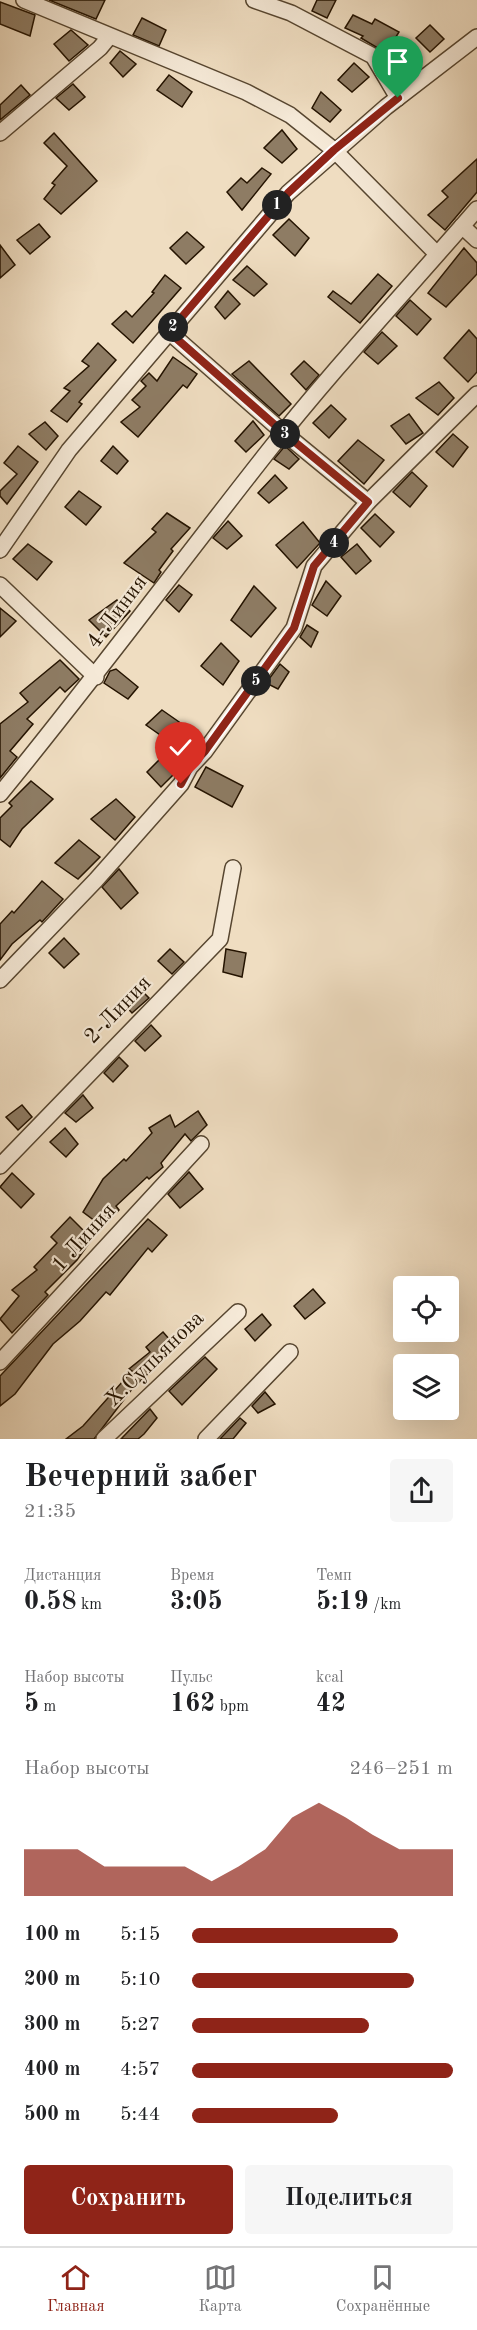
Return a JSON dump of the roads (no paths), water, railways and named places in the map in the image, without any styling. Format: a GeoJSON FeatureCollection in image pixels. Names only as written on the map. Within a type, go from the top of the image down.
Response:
{"type":"FeatureCollection","features":[{"type":"Feature","properties":{"kind":"street"},"geometry":{"type":"LineString","coordinates":[[24,0],[246,92],[290,115],[334,150],[436,253]]}},
{"type":"Feature","properties":{"kind":"street"},"geometry":{"type":"LineString","coordinates":[[254,0],[291,12],[374,56],[398,98]]}},
{"type":"Feature","properties":{"kind":"street"},"geometry":{"type":"LineString","coordinates":[[0,133],[100,48],[109,37]]}},
{"type":"Feature","properties":{"kind":"street"},"geometry":{"type":"LineString","coordinates":[[0,550],[69,450],[288,193],[334,150],[477,38]]}},
{"type":"Feature","properties":{"kind":"street","name":"4-Линия"},"geometry":{"type":"LineString","coordinates":[[0,794],[96,677],[266,454],[436,253],[477,208]]}},
{"type":"Feature","properties":{"kind":"street"},"geometry":{"type":"LineString","coordinates":[[462,226],[477,240]]}},
{"type":"Feature","properties":{"kind":"street"},"geometry":{"type":"LineString","coordinates":[[169,332],[284,433],[368,502]]}},
{"type":"Feature","properties":{"kind":"street"},"geometry":{"type":"LineString","coordinates":[[0,980],[96,880],[181,784],[190,767],[205,751],[294,628],[314,566],[368,502],[477,394]]}},
{"type":"Feature","properties":{"kind":"street"},"geometry":{"type":"LineString","coordinates":[[0,585],[96,677]]}},
{"type":"Feature","properties":{"kind":"street","name":"2-Линия"},"geometry":{"type":"LineString","coordinates":[[0,1166],[220,939],[233,868]]}},
{"type":"Feature","properties":{"kind":"street","name":"1 Линия"},"geometry":{"type":"LineString","coordinates":[[0,1362],[201,1144]]}},
{"type":"Feature","properties":{"kind":"street","name":"Х.Супьянова"},"geometry":{"type":"LineString","coordinates":[[104,1439],[238,1312]]}},
{"type":"Feature","properties":{"kind":"street"},"geometry":{"type":"LineString","coordinates":[[206,1439],[290,1352]]}}]}
